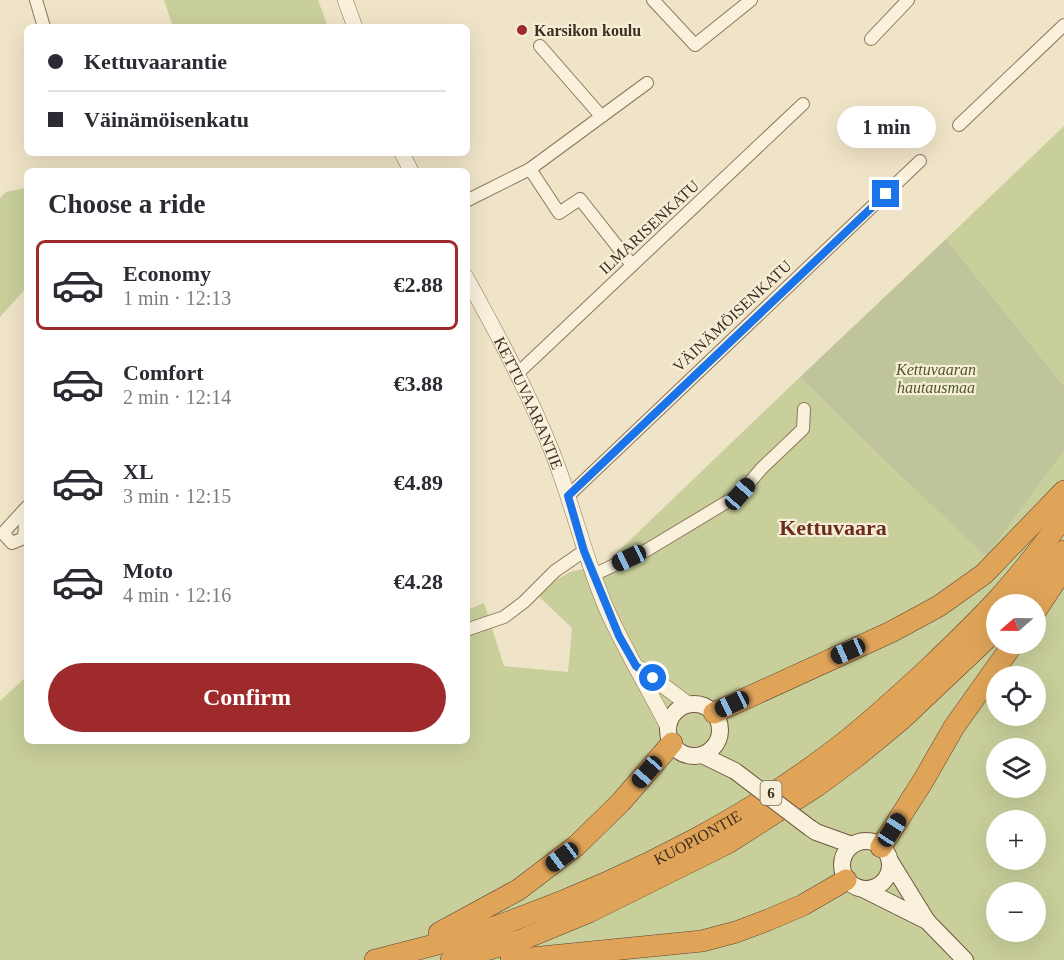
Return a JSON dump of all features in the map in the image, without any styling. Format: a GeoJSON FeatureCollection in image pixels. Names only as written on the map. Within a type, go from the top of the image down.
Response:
{"type":"FeatureCollection","features":[{"type":"Feature","properties":{"kind":"highway"},"geometry":{"type":"LineString","coordinates":[[714,713],[891,632],[939,606],[984,574],[1064,491]]}},
{"type":"Feature","properties":{"kind":"highway","name":"KUOPIONTIE"},"geometry":{"type":"LineString","coordinates":[[375,960],[517,919],[581,894],[719,826],[797,776],[845,742],[888,706],[968,631],[1024,569],[1064,517]]}},
{"type":"Feature","properties":{"kind":"highway"},"geometry":{"type":"LineString","coordinates":[[1027,594],[1064,551]]}},
{"type":"Feature","properties":{"kind":"highway"},"geometry":{"type":"LineString","coordinates":[[1046,595],[1064,568]]}},
{"type":"Feature","properties":{"kind":"highway","name":"KUOPIONTIE"},"geometry":{"type":"LineString","coordinates":[[451,960],[521,940],[589,912],[728,843],[856,758],[901,720],[986,639]]}},
{"type":"Feature","properties":{"kind":"highway"},"geometry":{"type":"LineString","coordinates":[[885,854],[954,727],[1006,654]]}},
{"type":"Feature","properties":{"kind":"highway"},"geometry":{"type":"LineString","coordinates":[[402,953],[518,890],[576,846],[621,801],[670,735]]}},
{"type":"Feature","properties":{"kind":"highway"},"geometry":{"type":"LineString","coordinates":[[511,960],[702,941],[736,932],[803,905],[844,872]]}},
{"type":"Feature","properties":{"kind":"main road"},"geometry":{"type":"LineString","coordinates":[[702,755],[714,747],[718,741],[720,726],[714,713],[702,705],[688,704],[674,713],[670,735],[685,754],[702,755],[735,771],[813,830],[852,845]]}},
{"type":"Feature","properties":{"kind":"main road"},"geometry":{"type":"LineString","coordinates":[[718,741],[735,771]]}},
{"type":"Feature","properties":{"kind":"main road"},"geometry":{"type":"LineString","coordinates":[[813,830],[858,888],[927,921]]}},
{"type":"Feature","properties":{"kind":"main road"},"geometry":{"type":"LineString","coordinates":[[844,872],[846,851],[852,845],[867,841],[885,854],[927,921],[965,960]]}},
{"type":"Feature","properties":{"kind":"main road"},"geometry":{"type":"LineString","coordinates":[[865,890],[879,886],[884,881],[890,868],[885,854]]}},
{"type":"Feature","properties":{"kind":"street"},"geometry":{"type":"LineString","coordinates":[[36,0],[43,24]]}},
{"type":"Feature","properties":{"kind":"street"},"geometry":{"type":"LineString","coordinates":[[345,0],[354,24]]}},
{"type":"Feature","properties":{"kind":"street"},"geometry":{"type":"LineString","coordinates":[[653,0],[695,45],[751,0]]}},
{"type":"Feature","properties":{"kind":"street"},"geometry":{"type":"LineString","coordinates":[[871,39],[908,0]]}},
{"type":"Feature","properties":{"kind":"street"},"geometry":{"type":"LineString","coordinates":[[958,125],[1064,25]]}},
{"type":"Feature","properties":{"kind":"street"},"geometry":{"type":"LineString","coordinates":[[540,46],[601,116]]}},
{"type":"Feature","properties":{"kind":"street"},"geometry":{"type":"LineString","coordinates":[[470,199],[530,169],[647,83]]}},
{"type":"Feature","properties":{"kind":"street","name":"ILMARISENKATU"},"geometry":{"type":"LineString","coordinates":[[518,374],[803,104]]}},
{"type":"Feature","properties":{"kind":"street","name":"VÄINÄMÖISENKATU"},"geometry":{"type":"LineString","coordinates":[[568,496],[920,161]]}},
{"type":"Feature","properties":{"kind":"street"},"geometry":{"type":"LineString","coordinates":[[530,169],[559,213],[580,199],[632,265]]}},
{"type":"Feature","properties":{"kind":"street","name":"KETTUVAARANTIE"},"geometry":{"type":"LineString","coordinates":[[470,284],[518,374],[545,434],[593,575],[612,620],[670,735]]}},
{"type":"Feature","properties":{"kind":"street"},"geometry":{"type":"LineString","coordinates":[[593,575],[647,550],[740,494],[761,469],[803,429],[804,409]]}},
{"type":"Feature","properties":{"kind":"street"},"geometry":{"type":"LineString","coordinates":[[470,629],[504,617],[524,602],[555,570],[584,551]]}},
{"type":"Feature","properties":{"kind":"street","name":"KETTUVAARANTIE"},"geometry":{"type":"LineString","coordinates":[[636,666],[688,704]]}},
{"type":"Feature","properties":{"kind":"green space"},"geometry":{"type":"Polygon","coordinates":[[[164,0],[318,0],[327,24],[172,24],[164,0]]]}},
{"type":"Feature","properties":{"kind":"green space"},"geometry":{"type":"Polygon","coordinates":[[[1064,126],[1064,386],[946,239],[1064,126]]]}},
{"type":"Feature","properties":{"kind":"green space"},"geometry":{"type":"Polygon","coordinates":[[[24,188],[24,290],[0,317],[0,198],[6,192],[24,188]]]}},
{"type":"Feature","properties":{"kind":"green space","name":"Kettuvaaran hautausmaa"},"geometry":{"type":"Polygon","coordinates":[[[946,239],[1064,386],[1064,451],[986,556],[893,469],[800,377],[946,239]]]}},
{"type":"Feature","properties":{"kind":"green space"},"geometry":{"type":"Polygon","coordinates":[[[800,377],[893,469],[986,555],[1064,451],[1064,960],[0,960],[0,701],[24,679],[24,744],[470,744],[470,609],[484,603],[504,666],[568,672],[572,628],[534,592],[570,572],[605,564],[800,377]]]}},
{"type":"Feature","properties":{"kind":"place","name":"Karsikon koulu"},"geometry":{"type":"Point","coordinates":[522,30]}},
{"type":"Feature","properties":{"kind":"district","name":"Kettuvaara"},"geometry":{"type":"Point","coordinates":[833,527]}},
{"type":"Feature","properties":{"kind":"route"},"geometry":{"type":"LineString","coordinates":[[653,678],[636,666],[619,636],[584,551],[568,496],[886,194]]}}]}
